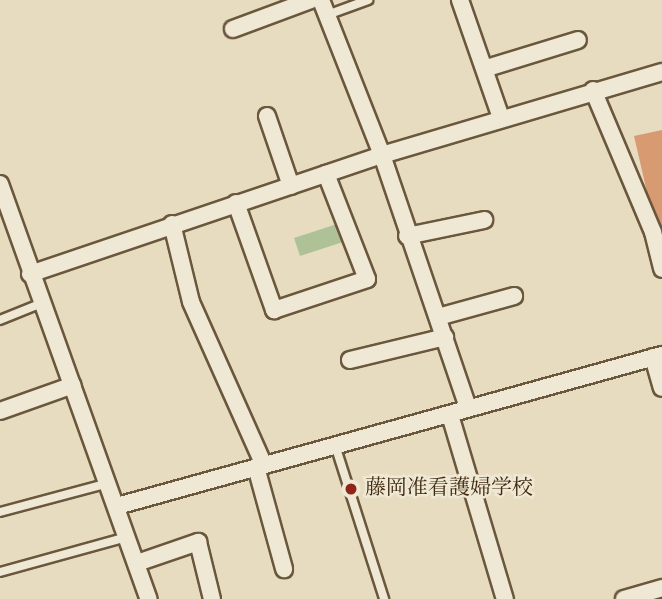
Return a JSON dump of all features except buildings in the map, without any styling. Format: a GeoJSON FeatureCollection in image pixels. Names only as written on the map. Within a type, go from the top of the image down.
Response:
{"type":"FeatureCollection","features":[{"type":"Feature","properties":{"kind":"street"},"geometry":{"type":"LineString","coordinates":[[233,29],[312,0]]}},
{"type":"Feature","properties":{"kind":"street"},"geometry":{"type":"LineString","coordinates":[[460,0],[487,68],[501,118]]}},
{"type":"Feature","properties":{"kind":"street"},"geometry":{"type":"LineString","coordinates":[[324,8],[382,155],[407,236],[438,317],[468,408]]}},
{"type":"Feature","properties":{"kind":"street"},"geometry":{"type":"LineString","coordinates":[[487,68],[578,40]]}},
{"type":"Feature","properties":{"kind":"street"},"geometry":{"type":"LineString","coordinates":[[30,274],[382,155],[593,90],[662,72]]}},
{"type":"Feature","properties":{"kind":"street"},"geometry":{"type":"LineString","coordinates":[[593,90],[653,232],[662,269]]}},
{"type":"Feature","properties":{"kind":"street"},"geometry":{"type":"LineString","coordinates":[[267,116],[291,186]]}},
{"type":"Feature","properties":{"kind":"street"},"geometry":{"type":"LineString","coordinates":[[236,203],[275,310],[367,279],[326,174]]}},
{"type":"Feature","properties":{"kind":"street"},"geometry":{"type":"LineString","coordinates":[[0,184],[6,225],[42,303],[149,599]]}},
{"type":"Feature","properties":{"kind":"street"},"geometry":{"type":"LineString","coordinates":[[407,236],[484,220]]}},
{"type":"Feature","properties":{"kind":"street"},"geometry":{"type":"LineString","coordinates":[[172,224],[191,302],[260,466],[284,569]]}},
{"type":"Feature","properties":{"kind":"street"},"geometry":{"type":"LineString","coordinates":[[438,317],[514,296]]}},
{"type":"Feature","properties":{"kind":"street"},"geometry":{"type":"LineString","coordinates":[[350,360],[445,337]]}},
{"type":"Feature","properties":{"kind":"street"},"geometry":{"type":"LineString","coordinates":[[117,506],[658,356],[662,388]]}},
{"type":"Feature","properties":{"kind":"street"},"geometry":{"type":"LineString","coordinates":[[0,411],[73,385]]}},
{"type":"Feature","properties":{"kind":"street"},"geometry":{"type":"LineString","coordinates":[[450,415],[505,599]]}},
{"type":"Feature","properties":{"kind":"street"},"geometry":{"type":"LineString","coordinates":[[136,563],[198,542],[212,599]]}},
{"type":"Feature","properties":{"kind":"street"},"geometry":{"type":"LineString","coordinates":[[624,599],[662,588]]}},
{"type":"Feature","properties":{"kind":"lane"},"geometry":{"type":"LineString","coordinates":[[324,8],[368,0]]}},
{"type":"Feature","properties":{"kind":"lane"},"geometry":{"type":"LineString","coordinates":[[0,320],[42,303]]}},
{"type":"Feature","properties":{"kind":"lane"},"geometry":{"type":"LineString","coordinates":[[335,445],[384,599]]}},
{"type":"Feature","properties":{"kind":"lane"},"geometry":{"type":"LineString","coordinates":[[0,512],[108,483]]}},
{"type":"Feature","properties":{"kind":"lane"},"geometry":{"type":"LineString","coordinates":[[0,572],[127,537]]}},
{"type":"Feature","properties":{"kind":"green space"},"geometry":{"type":"Polygon","coordinates":[[[337,224],[343,242],[300,256],[294,238],[337,224]]]}},
{"type":"Feature","properties":{"kind":"place","name":"藤岡准看護婦学校"},"geometry":{"type":"Point","coordinates":[351,489]}}]}
